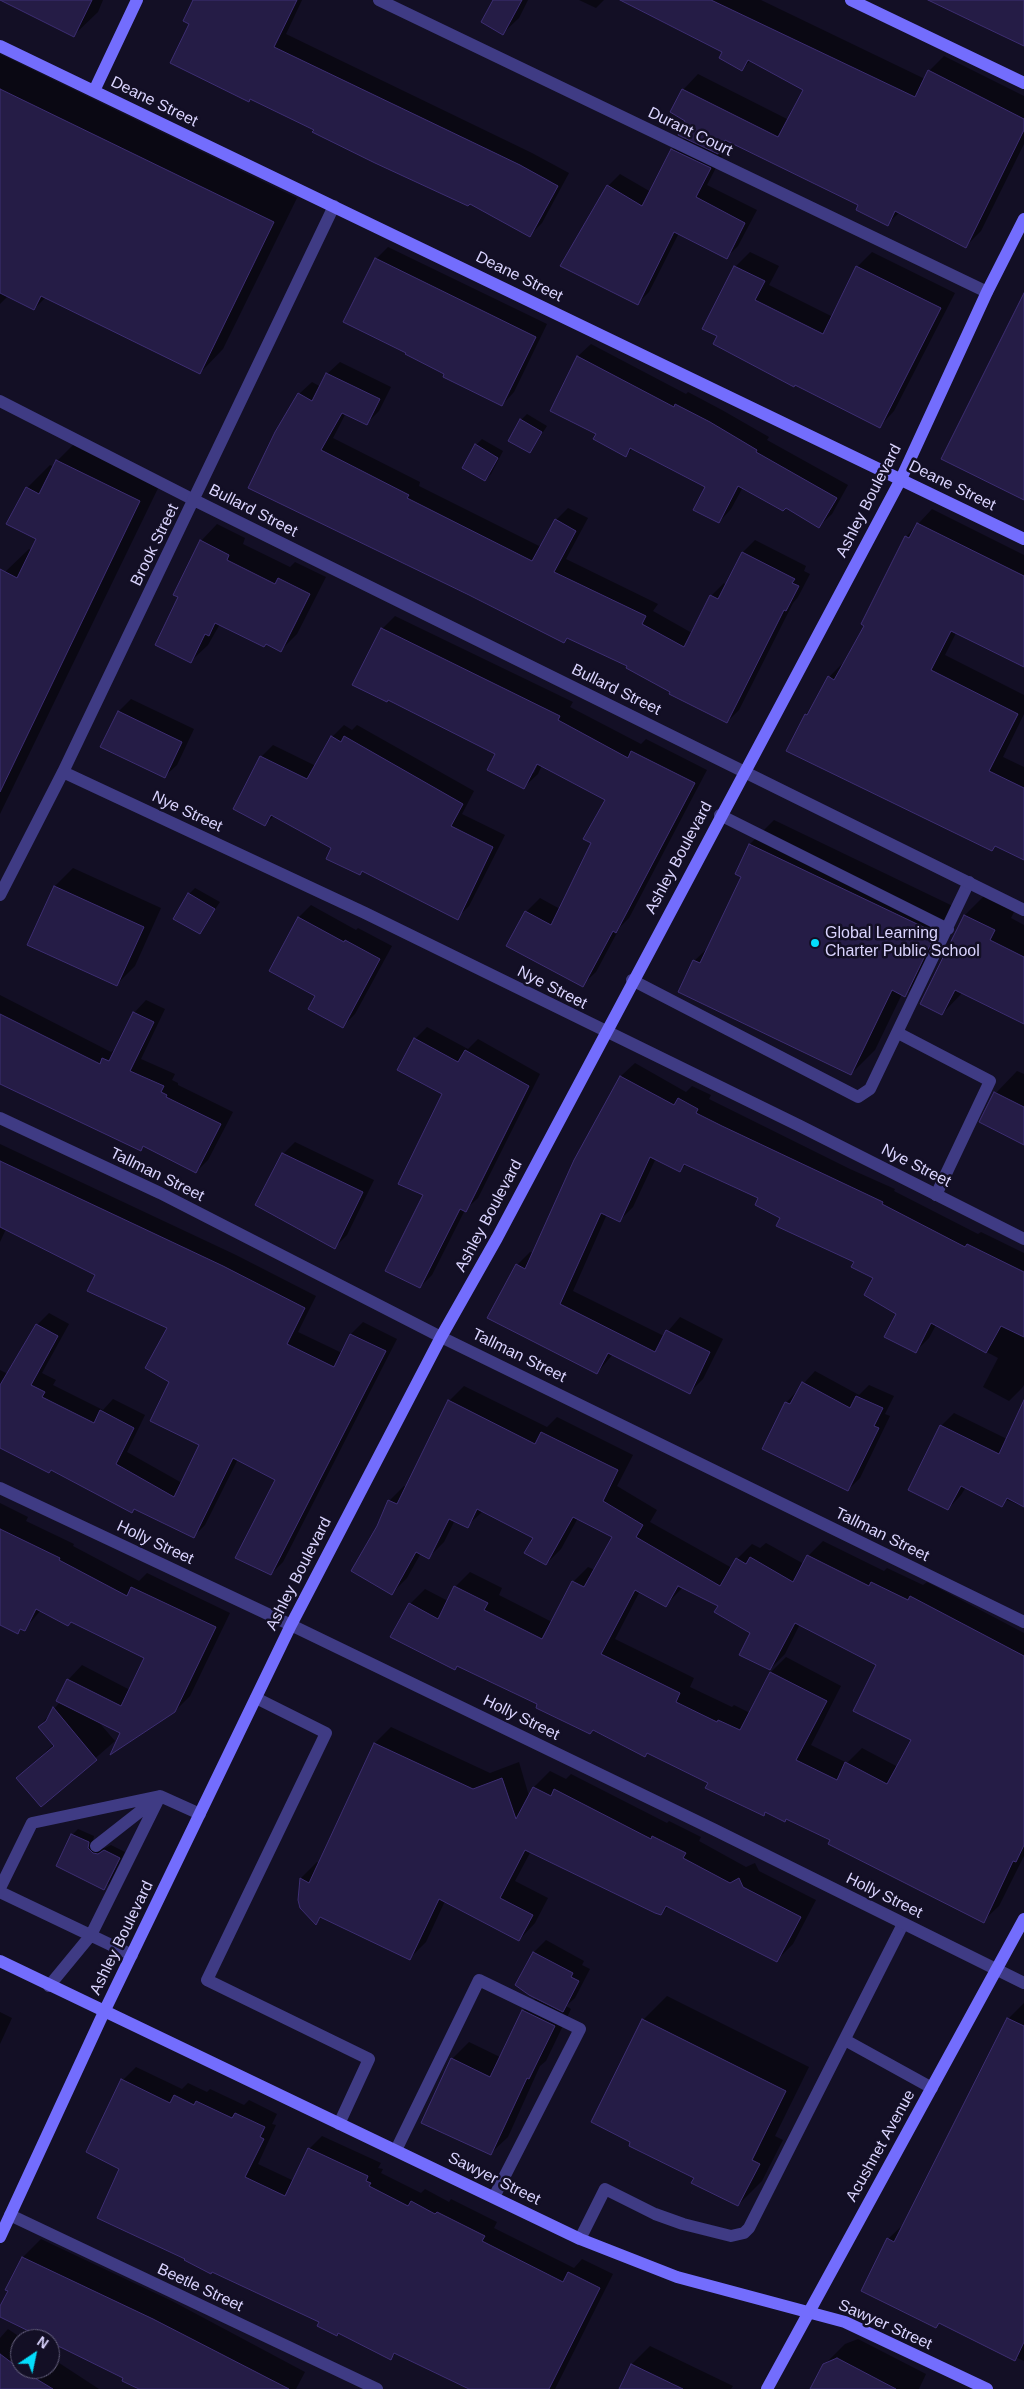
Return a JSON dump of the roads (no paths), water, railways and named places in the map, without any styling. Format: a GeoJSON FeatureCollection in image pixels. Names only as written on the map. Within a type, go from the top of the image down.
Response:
{"type":"FeatureCollection","features":[{"type":"Feature","properties":{"kind":"main road"},"geometry":{"type":"LineString","coordinates":[[94,91],[136,0]]}},
{"type":"Feature","properties":{"kind":"main road"},"geometry":{"type":"LineString","coordinates":[[850,0],[1024,83]]}},
{"type":"Feature","properties":{"kind":"main road","name":"Deane Street"},"geometry":{"type":"LineString","coordinates":[[0,46],[1024,539]]}},
{"type":"Feature","properties":{"kind":"main road","name":"Ashley Boulevard"},"geometry":{"type":"LineString","coordinates":[[0,2237],[104,2012],[291,1625],[442,1336],[497,1238],[604,1032],[900,479],[987,292],[1024,219]]}},
{"type":"Feature","properties":{"kind":"main road","name":"Acushnet Avenue"},"geometry":{"type":"LineString","coordinates":[[767,2389],[1024,1919]]}},
{"type":"Feature","properties":{"kind":"main road","name":"Sawyer Street"},"geometry":{"type":"LineString","coordinates":[[0,1961],[580,2239],[678,2277],[845,2322],[987,2389]]}},
{"type":"Feature","properties":{"kind":"street","name":"Durant Court"},"geometry":{"type":"LineString","coordinates":[[379,0],[987,292]]}},
{"type":"Feature","properties":{"kind":"street","name":"Brook Street"},"geometry":{"type":"LineString","coordinates":[[0,895],[63,772],[334,206]]}},
{"type":"Feature","properties":{"kind":"street","name":"Bullard Street"},"geometry":{"type":"LineString","coordinates":[[0,401],[418,612],[744,770],[1024,910]]}},
{"type":"Feature","properties":{"kind":"street","name":"Nye Street"},"geometry":{"type":"LineString","coordinates":[[63,772],[365,912],[1024,1239]]}},
{"type":"Feature","properties":{"kind":"street"},"geometry":{"type":"LineString","coordinates":[[720,815],[948,928]]}},
{"type":"Feature","properties":{"kind":"street"},"geometry":{"type":"LineString","coordinates":[[632,980],[858,1096],[870,1089],[969,882]]}},
{"type":"Feature","properties":{"kind":"street"},"geometry":{"type":"LineString","coordinates":[[898,1033],[990,1081],[936,1195]]}},
{"type":"Feature","properties":{"kind":"street","name":"Tallman Street"},"geometry":{"type":"LineString","coordinates":[[0,1118],[160,1193],[442,1336],[1024,1622]]}},
{"type":"Feature","properties":{"kind":"street","name":"Holly Street"},"geometry":{"type":"LineString","coordinates":[[0,1488],[291,1625],[716,1830],[1024,1983]]}},
{"type":"Feature","properties":{"kind":"street"},"geometry":{"type":"LineString","coordinates":[[256,1698],[326,1733],[207,1980],[369,2059],[339,2124]]}},
{"type":"Feature","properties":{"kind":"street"},"geometry":{"type":"LineString","coordinates":[[0,1888],[32,1823],[160,1796],[200,1814]]}},
{"type":"Feature","properties":{"kind":"street"},"geometry":{"type":"LineString","coordinates":[[96,1846],[160,1796]]}},
{"type":"Feature","properties":{"kind":"street"},"geometry":{"type":"LineString","coordinates":[[49,1986],[90,1935],[160,1796]]}},
{"type":"Feature","properties":{"kind":"street"},"geometry":{"type":"LineString","coordinates":[[0,1892],[132,1955]]}},
{"type":"Feature","properties":{"kind":"street"},"geometry":{"type":"LineString","coordinates":[[580,2239],[605,2189],[655,2214],[682,2224],[731,2236],[744,2233],[754,2221],[903,1924]]}},
{"type":"Feature","properties":{"kind":"street"},"geometry":{"type":"LineString","coordinates":[[396,2150],[479,1980],[580,2029],[494,2197]]}},
{"type":"Feature","properties":{"kind":"street"},"geometry":{"type":"LineString","coordinates":[[845,2040],[932,2088]]}},
{"type":"Feature","properties":{"kind":"street","name":"Beetle Street"},"geometry":{"type":"LineString","coordinates":[[10,2215],[377,2389]]}},
{"type":"Feature","properties":{"kind":"place","name":"Global Learning Charter Public School"},"geometry":{"type":"Point","coordinates":[815,943]}}]}
